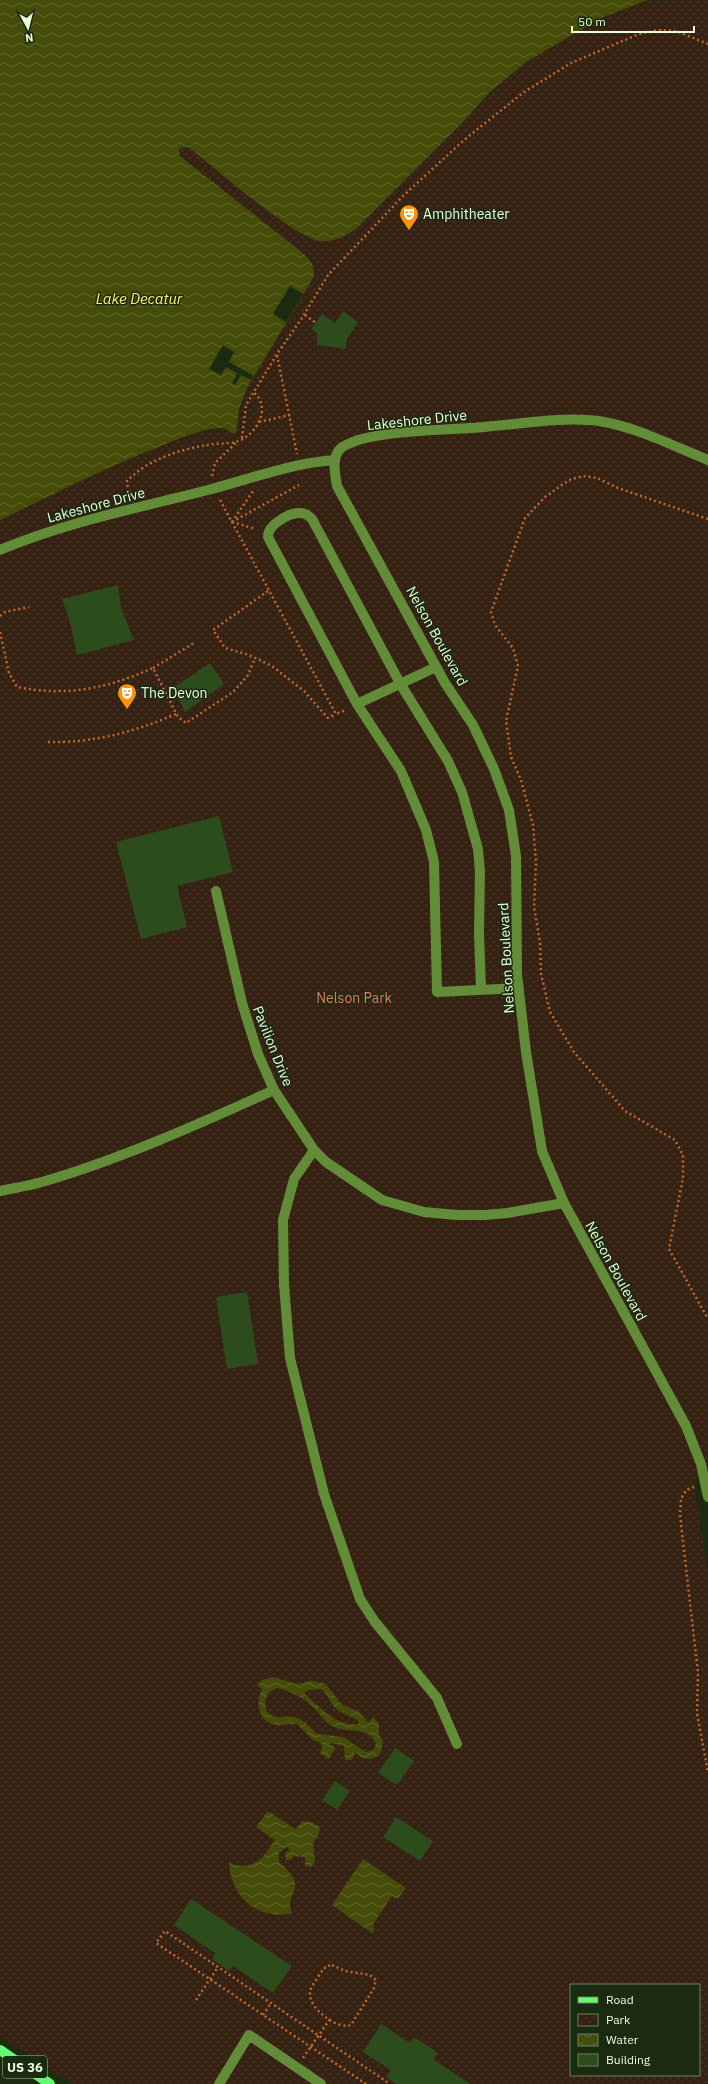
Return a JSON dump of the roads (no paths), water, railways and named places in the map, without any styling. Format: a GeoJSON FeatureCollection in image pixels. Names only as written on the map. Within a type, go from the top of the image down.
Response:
{"type":"FeatureCollection","features":[{"type":"Feature","properties":{"kind":"main road","name":"US 36"},"geometry":{"type":"LineString","coordinates":[[0,2050],[50,2084]]}},
{"type":"Feature","properties":{"kind":"street","name":"Lakeshore Drive"},"geometry":{"type":"LineString","coordinates":[[0,550],[29,538],[299,464],[335,460],[342,447],[357,440],[384,436],[565,421],[599,421],[633,430],[708,460]]}},
{"type":"Feature","properties":{"kind":"street","name":"Nelson Boulevard"},"geometry":{"type":"LineString","coordinates":[[335,460],[337,486],[436,666],[473,725],[494,769],[509,810],[516,856],[519,988],[526,1052],[542,1151],[564,1203],[686,1426],[695,1446],[707,1483],[708,1497]]}},
{"type":"Feature","properties":{"kind":"street"},"geometry":{"type":"LineString","coordinates":[[481,990],[479,933],[480,872],[472,825],[462,792],[448,761],[401,684],[312,519],[303,513],[297,513],[271,527],[268,532],[270,542],[357,704],[401,771],[427,837],[434,862],[437,992],[481,990],[519,988]]}},
{"type":"Feature","properties":{"kind":"street"},"geometry":{"type":"LineString","coordinates":[[357,704],[436,666]]}},
{"type":"Feature","properties":{"kind":"street","name":"Pavilion Drive"},"geometry":{"type":"LineString","coordinates":[[216,891],[247,1024],[274,1090],[314,1150],[326,1162],[362,1188],[382,1200],[406,1208],[457,1215],[485,1215],[507,1213],[564,1203]]}},
{"type":"Feature","properties":{"kind":"street"},"geometry":{"type":"LineString","coordinates":[[0,1191],[40,1183],[70,1174],[154,1141],[274,1090]]}},
{"type":"Feature","properties":{"kind":"street"},"geometry":{"type":"LineString","coordinates":[[314,1150],[294,1179],[283,1220],[284,1285],[290,1358],[324,1494],[360,1599],[375,1622],[437,1698],[457,1744]]}},
{"type":"Feature","properties":{"kind":"street"},"geometry":{"type":"LineString","coordinates":[[219,2084],[249,2035],[321,2084]]}},
{"type":"Feature","properties":{"kind":"water","name":"Lake Decatur"},"geometry":{"type":"Polygon","coordinates":[[[0,0],[648,0],[603,17],[526,62],[490,92],[463,122],[355,230],[347,235],[329,241],[320,241],[308,237],[292,228],[273,215],[188,147],[180,148],[180,156],[304,254],[312,264],[314,271],[313,278],[247,388],[239,409],[236,433],[231,433],[224,428],[221,428],[204,430],[188,435],[78,482],[0,520],[0,0]]]}},
{"type":"Feature","properties":{"kind":"water"},"geometry":{"type":"Polygon","coordinates":[[[273,1677],[296,1684],[312,1681],[326,1684],[342,1705],[358,1711],[368,1722],[373,1717],[379,1724],[379,1735],[383,1741],[381,1752],[378,1756],[369,1759],[362,1758],[355,1752],[352,1760],[345,1760],[344,1746],[331,1743],[330,1745],[335,1747],[335,1749],[329,1759],[320,1753],[322,1747],[321,1743],[313,1740],[297,1724],[275,1725],[269,1723],[262,1715],[259,1705],[262,1689],[257,1685],[262,1680],[273,1677]],[[277,1688],[270,1692],[266,1697],[265,1704],[267,1712],[271,1715],[278,1717],[298,1718],[317,1734],[343,1737],[366,1752],[374,1750],[376,1743],[368,1734],[344,1730],[332,1726],[301,1697],[277,1688]],[[321,1689],[309,1690],[304,1693],[328,1715],[335,1719],[350,1724],[359,1724],[350,1716],[336,1709],[321,1689]]]}},
{"type":"Feature","properties":{"kind":"water"},"geometry":{"type":"Polygon","coordinates":[[[267,1812],[271,1813],[295,1829],[303,1821],[312,1822],[320,1827],[319,1834],[313,1842],[315,1862],[311,1867],[305,1866],[305,1857],[294,1856],[291,1860],[286,1860],[285,1853],[290,1850],[287,1847],[279,1853],[279,1862],[289,1871],[294,1879],[295,1884],[290,1905],[292,1913],[280,1915],[268,1913],[258,1910],[248,1904],[235,1886],[231,1875],[229,1863],[245,1866],[251,1865],[266,1853],[275,1840],[256,1827],[267,1812]]]}},
{"type":"Feature","properties":{"kind":"water"},"geometry":{"type":"Polygon","coordinates":[[[363,1859],[406,1888],[398,1899],[392,1896],[372,1926],[375,1929],[372,1933],[332,1905],[363,1859]]]}},
{"type":"Feature","properties":{"kind":"place","name":"Amphitheater"},"geometry":{"type":"Point","coordinates":[409,231]}},
{"type":"Feature","properties":{"kind":"place","name":"The Devon"},"geometry":{"type":"Point","coordinates":[127,710]}},
{"type":"Feature","properties":{"kind":"park label","name":"Nelson Park"},"geometry":{"type":"Point","coordinates":[354,998]}}]}
